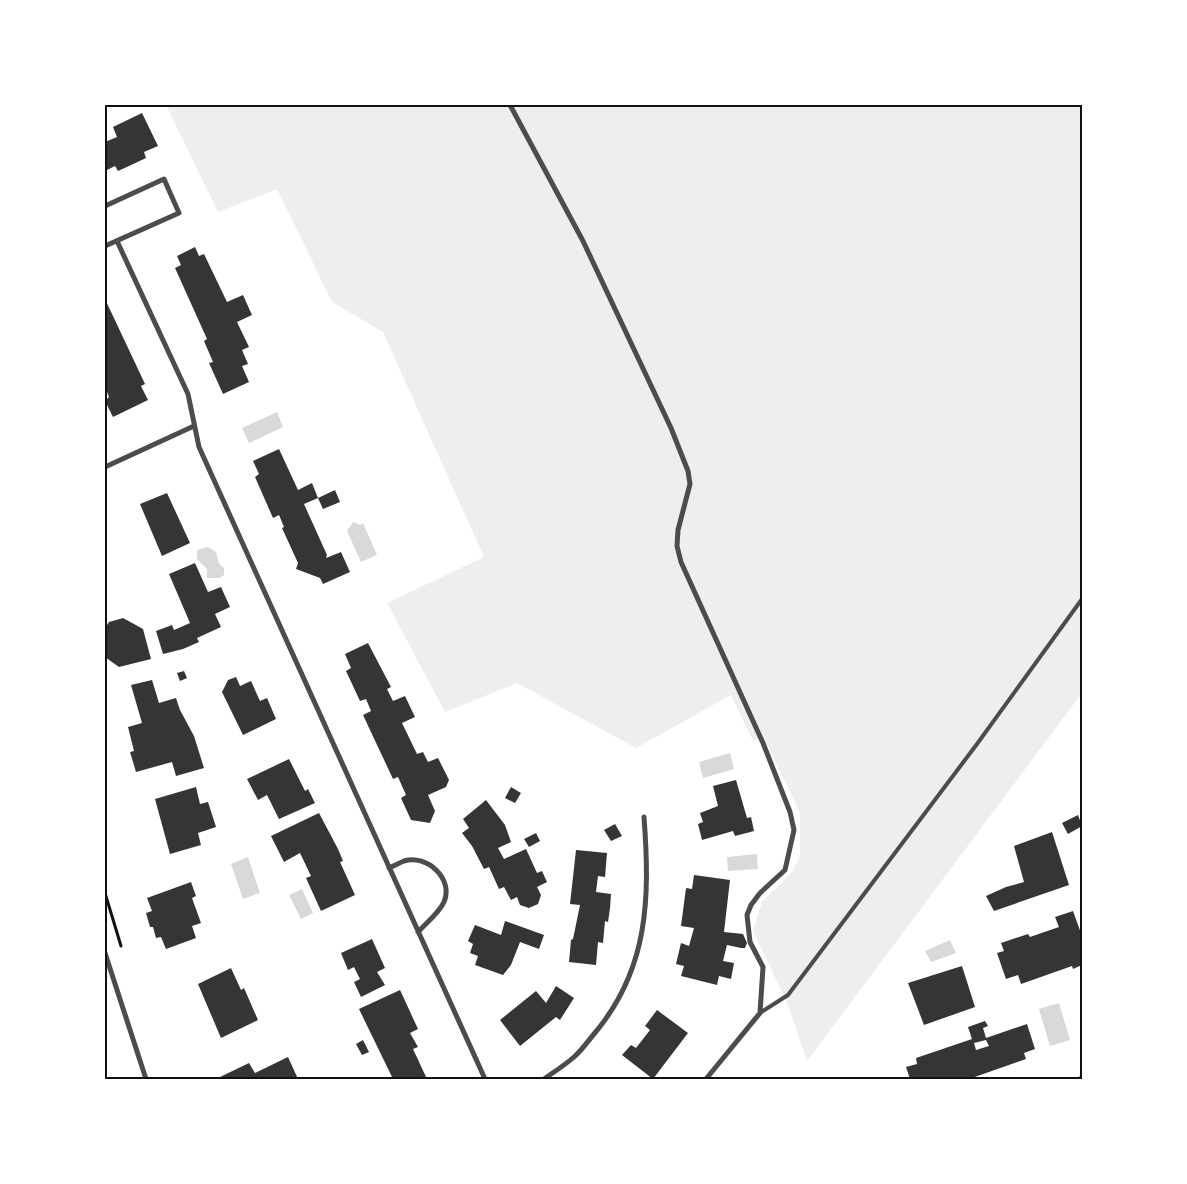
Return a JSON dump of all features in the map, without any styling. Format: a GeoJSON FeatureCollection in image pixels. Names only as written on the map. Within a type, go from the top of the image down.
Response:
{"type":"FeatureCollection","features":[{"type":"Feature","properties":{"kind":"street"},"geometry":{"type":"LineString","coordinates":[[510,105],[583,241],[675,437],[688,471],[690,484],[678,530],[677,546],[681,562],[763,743],[790,812],[794,830],[785,870],[760,893],[751,905],[747,916],[750,942],[763,967],[760,1013],[706,1079]]}},
{"type":"Feature","properties":{"kind":"street"},"geometry":{"type":"LineString","coordinates":[[105,206],[164,179],[179,213],[105,246]]}},
{"type":"Feature","properties":{"kind":"street"},"geometry":{"type":"LineString","coordinates":[[118,241],[188,394],[199,447],[485,1079]]}},
{"type":"Feature","properties":{"kind":"street"},"geometry":{"type":"LineString","coordinates":[[105,467],[194,426]]}},
{"type":"Feature","properties":{"kind":"street"},"geometry":{"type":"LineString","coordinates":[[544,1079],[575,1056],[609,1016],[629,978],[642,938],[647,899],[644,817]]}},
{"type":"Feature","properties":{"kind":"street"},"geometry":{"type":"LineString","coordinates":[[389,868],[405,861],[422,862],[435,868],[444,878],[446,890],[444,903],[418,932]]}},
{"type":"Feature","properties":{"kind":"street"},"geometry":{"type":"LineString","coordinates":[[105,952],[146,1079]]}},
{"type":"Feature","properties":{"kind":"lane"},"geometry":{"type":"LineString","coordinates":[[760,1013],[788,995],[971,752],[1082,599]]}},
{"type":"Feature","properties":{"kind":"shaded area"},"geometry":{"type":"Polygon","coordinates":[[[166,105],[1082,105],[1082,693],[807,1061],[788,1005],[753,931],[762,902],[792,872],[800,856],[800,813],[763,736],[753,741],[731,695],[636,748],[517,683],[445,712],[387,603],[484,557],[383,332],[332,302],[277,189],[218,212],[166,105]]]}},
{"type":"Feature","properties":{"kind":"shaded area"},"geometry":{"type":"Polygon","coordinates":[[[277,412],[283,427],[249,443],[242,428],[277,412]]]}},
{"type":"Feature","properties":{"kind":"shaded area"},"geometry":{"type":"Polygon","coordinates":[[[353,522],[360,525],[363,523],[377,555],[361,562],[347,531],[353,522]]]}},
{"type":"Feature","properties":{"kind":"shaded area"},"geometry":{"type":"Polygon","coordinates":[[[208,547],[216,552],[219,564],[224,568],[224,575],[219,578],[207,578],[207,569],[197,559],[197,550],[208,547]]]}},
{"type":"Feature","properties":{"kind":"shaded area"},"geometry":{"type":"Polygon","coordinates":[[[730,753],[734,769],[703,778],[699,762],[730,753]]]}},
{"type":"Feature","properties":{"kind":"shaded area"},"geometry":{"type":"Polygon","coordinates":[[[757,854],[758,869],[728,871],[727,857],[757,854]]]}},
{"type":"Feature","properties":{"kind":"shaded area"},"geometry":{"type":"Polygon","coordinates":[[[248,857],[260,893],[243,899],[231,864],[248,857]]]}},
{"type":"Feature","properties":{"kind":"shaded area"},"geometry":{"type":"Polygon","coordinates":[[[302,889],[313,913],[301,919],[289,895],[302,889]]]}},
{"type":"Feature","properties":{"kind":"shaded area"},"geometry":{"type":"Polygon","coordinates":[[[950,940],[956,953],[931,962],[925,951],[950,940]]]}},
{"type":"Feature","properties":{"kind":"shaded area"},"geometry":{"type":"Polygon","coordinates":[[[1059,1003],[1070,1040],[1050,1046],[1039,1009],[1059,1003]]]}},
{"type":"Feature","properties":{"kind":"building"},"geometry":{"type":"Polygon","coordinates":[[[142,113],[158,146],[144,152],[146,158],[118,171],[115,166],[105,171],[105,142],[117,137],[113,127],[142,113]]]}},
{"type":"Feature","properties":{"kind":"building"},"geometry":{"type":"Polygon","coordinates":[[[195,247],[199,256],[204,254],[227,302],[243,295],[252,315],[237,322],[249,347],[242,350],[248,364],[242,366],[249,382],[223,394],[209,363],[213,362],[204,341],[207,339],[175,268],[181,265],[177,256],[195,247]]]}},
{"type":"Feature","properties":{"kind":"building"},"geometry":{"type":"Polygon","coordinates":[[[105,299],[145,384],[141,386],[148,400],[113,417],[105,401],[109,397],[105,387],[105,299]]]}},
{"type":"Feature","properties":{"kind":"building"},"geometry":{"type":"Polygon","coordinates":[[[279,449],[298,490],[312,483],[318,498],[304,504],[327,555],[326,558],[341,552],[350,572],[323,584],[320,578],[296,569],[298,563],[282,528],[284,527],[279,515],[273,518],[255,477],[259,474],[253,461],[279,449]]]}},
{"type":"Feature","properties":{"kind":"building"},"geometry":{"type":"Polygon","coordinates":[[[335,490],[340,502],[323,509],[318,498],[335,490]]]}},
{"type":"Feature","properties":{"kind":"building"},"geometry":{"type":"Polygon","coordinates":[[[167,493],[190,543],[162,556],[140,504],[167,493]]]}},
{"type":"Feature","properties":{"kind":"building"},"geometry":{"type":"Polygon","coordinates":[[[195,563],[208,592],[221,587],[230,607],[215,614],[221,627],[197,638],[199,642],[183,649],[163,654],[156,631],[172,625],[174,630],[190,623],[169,574],[195,563]]]}},
{"type":"Feature","properties":{"kind":"building"},"geometry":{"type":"Polygon","coordinates":[[[123,618],[143,629],[151,659],[119,667],[105,657],[105,628],[109,622],[123,618]]]}},
{"type":"Feature","properties":{"kind":"building"},"geometry":{"type":"Polygon","coordinates":[[[368,643],[391,687],[387,689],[393,701],[405,696],[415,717],[402,723],[417,754],[423,752],[428,762],[438,758],[449,780],[446,787],[428,795],[435,811],[430,823],[411,820],[401,798],[406,795],[398,777],[393,779],[363,715],[371,711],[366,699],[360,701],[346,671],[351,668],[345,654],[368,643]]]}},
{"type":"Feature","properties":{"kind":"building"},"geometry":{"type":"Polygon","coordinates":[[[184,671],[187,678],[180,681],[177,673],[184,671]]]}},
{"type":"Feature","properties":{"kind":"building"},"geometry":{"type":"Polygon","coordinates":[[[236,677],[240,686],[251,681],[260,701],[267,698],[276,719],[243,735],[222,692],[228,680],[236,677]]]}},
{"type":"Feature","properties":{"kind":"building"},"geometry":{"type":"Polygon","coordinates":[[[152,680],[159,703],[176,698],[180,710],[194,736],[204,768],[176,776],[172,762],[136,772],[130,752],[134,751],[128,727],[142,723],[131,685],[152,680]]]}},
{"type":"Feature","properties":{"kind":"building"},"geometry":{"type":"Polygon","coordinates":[[[289,759],[305,791],[308,789],[315,803],[279,819],[267,795],[258,800],[247,779],[289,759]]]}},
{"type":"Feature","properties":{"kind":"building"},"geometry":{"type":"Polygon","coordinates":[[[736,780],[747,818],[751,817],[754,831],[735,836],[733,831],[702,840],[698,824],[703,822],[700,813],[718,806],[713,786],[736,780]]]}},
{"type":"Feature","properties":{"kind":"building"},"geometry":{"type":"Polygon","coordinates":[[[196,787],[200,804],[208,802],[216,827],[198,833],[201,845],[170,854],[155,799],[196,787]]]}},
{"type":"Feature","properties":{"kind":"building"},"geometry":{"type":"Polygon","coordinates":[[[511,787],[521,793],[515,803],[505,798],[511,787]]]}},
{"type":"Feature","properties":{"kind":"building"},"geometry":{"type":"Polygon","coordinates":[[[486,800],[505,825],[511,842],[498,848],[504,859],[526,849],[537,873],[542,871],[547,882],[537,887],[541,895],[538,904],[529,908],[520,905],[517,897],[511,900],[504,887],[499,889],[489,867],[484,869],[472,846],[462,833],[469,828],[463,819],[486,800]]]}},
{"type":"Feature","properties":{"kind":"building"},"geometry":{"type":"Polygon","coordinates":[[[319,813],[338,849],[343,861],[340,862],[355,895],[321,911],[306,878],[311,876],[300,853],[284,862],[271,836],[319,813]]]}},
{"type":"Feature","properties":{"kind":"building"},"geometry":{"type":"Polygon","coordinates":[[[1078,815],[1082,826],[1068,834],[1062,823],[1078,815]]]}},
{"type":"Feature","properties":{"kind":"building"},"geometry":{"type":"Polygon","coordinates":[[[615,824],[622,836],[611,841],[604,830],[615,824]]]}},
{"type":"Feature","properties":{"kind":"building"},"geometry":{"type":"Polygon","coordinates":[[[1052,832],[1069,885],[994,911],[986,896],[1006,887],[1024,882],[1014,846],[1052,832]]]}},
{"type":"Feature","properties":{"kind":"building"},"geometry":{"type":"Polygon","coordinates":[[[536,833],[540,841],[529,847],[524,839],[536,833]]]}},
{"type":"Feature","properties":{"kind":"building"},"geometry":{"type":"Polygon","coordinates":[[[576,850],[607,853],[605,877],[598,876],[596,892],[611,894],[610,908],[608,922],[605,921],[603,943],[598,942],[596,965],[569,962],[571,940],[573,939],[580,905],[570,904],[576,850]]]}},
{"type":"Feature","properties":{"kind":"building"},"geometry":{"type":"Polygon","coordinates":[[[694,875],[730,880],[724,932],[743,934],[747,943],[745,948],[727,945],[723,961],[734,963],[731,979],[719,976],[717,985],[681,976],[684,966],[676,964],[681,943],[689,946],[694,928],[681,926],[686,888],[692,889],[694,875]]]}},
{"type":"Feature","properties":{"kind":"building"},"geometry":{"type":"Polygon","coordinates":[[[191,882],[196,896],[192,898],[201,923],[192,926],[196,938],[166,949],[161,937],[156,938],[153,927],[150,927],[146,913],[152,911],[147,898],[191,882]]]}},
{"type":"Feature","properties":{"kind":"building"},"geometry":{"type":"Polygon","coordinates":[[[1073,911],[1082,936],[1082,965],[1073,969],[1072,966],[1021,984],[1018,975],[1006,979],[997,953],[1004,951],[1001,943],[1028,934],[1030,937],[1059,927],[1055,917],[1073,911]]]}},
{"type":"Feature","properties":{"kind":"building"},"geometry":{"type":"Polygon","coordinates":[[[505,921],[544,935],[539,949],[520,942],[511,965],[503,975],[475,965],[478,956],[470,953],[473,944],[468,941],[475,925],[501,935],[505,921]]]}},
{"type":"Feature","properties":{"kind":"building"},"geometry":{"type":"Polygon","coordinates":[[[372,939],[385,968],[377,972],[385,985],[361,997],[354,982],[360,979],[354,967],[348,970],[341,953],[372,939]]]}},
{"type":"Feature","properties":{"kind":"building"},"geometry":{"type":"Polygon","coordinates":[[[962,966],[975,1007],[924,1025],[908,983],[962,966]]]}},
{"type":"Feature","properties":{"kind":"building"},"geometry":{"type":"Polygon","coordinates":[[[231,968],[241,990],[244,988],[258,1020],[221,1038],[198,984],[231,968]]]}},
{"type":"Feature","properties":{"kind":"building"},"geometry":{"type":"Polygon","coordinates":[[[556,986],[574,998],[560,1020],[556,1017],[520,1046],[500,1020],[536,991],[546,1003],[556,986]]]}},
{"type":"Feature","properties":{"kind":"building"},"geometry":{"type":"Polygon","coordinates":[[[400,990],[418,1029],[410,1033],[418,1047],[413,1049],[427,1079],[393,1079],[359,1009],[400,990]]]}},
{"type":"Feature","properties":{"kind":"building"},"geometry":{"type":"Polygon","coordinates":[[[657,1010],[688,1033],[653,1079],[622,1055],[631,1045],[636,1048],[650,1030],[645,1026],[657,1010]]]}},
{"type":"Feature","properties":{"kind":"building"},"geometry":{"type":"Polygon","coordinates":[[[985,1021],[988,1026],[983,1028],[986,1038],[1027,1024],[1035,1049],[1024,1053],[1026,1059],[969,1079],[944,1079],[943,1077],[910,1079],[906,1067],[917,1064],[916,1058],[972,1039],[968,1027],[985,1021]],[[986,1040],[974,1043],[976,1050],[989,1046],[986,1040]]]}},
{"type":"Feature","properties":{"kind":"building"},"geometry":{"type":"Polygon","coordinates":[[[363,1040],[369,1052],[362,1055],[356,1044],[363,1040]]]}},
{"type":"Feature","properties":{"kind":"building"},"geometry":{"type":"Polygon","coordinates":[[[288,1057],[298,1079],[221,1079],[220,1077],[249,1063],[255,1073],[288,1057]]]}}]}
